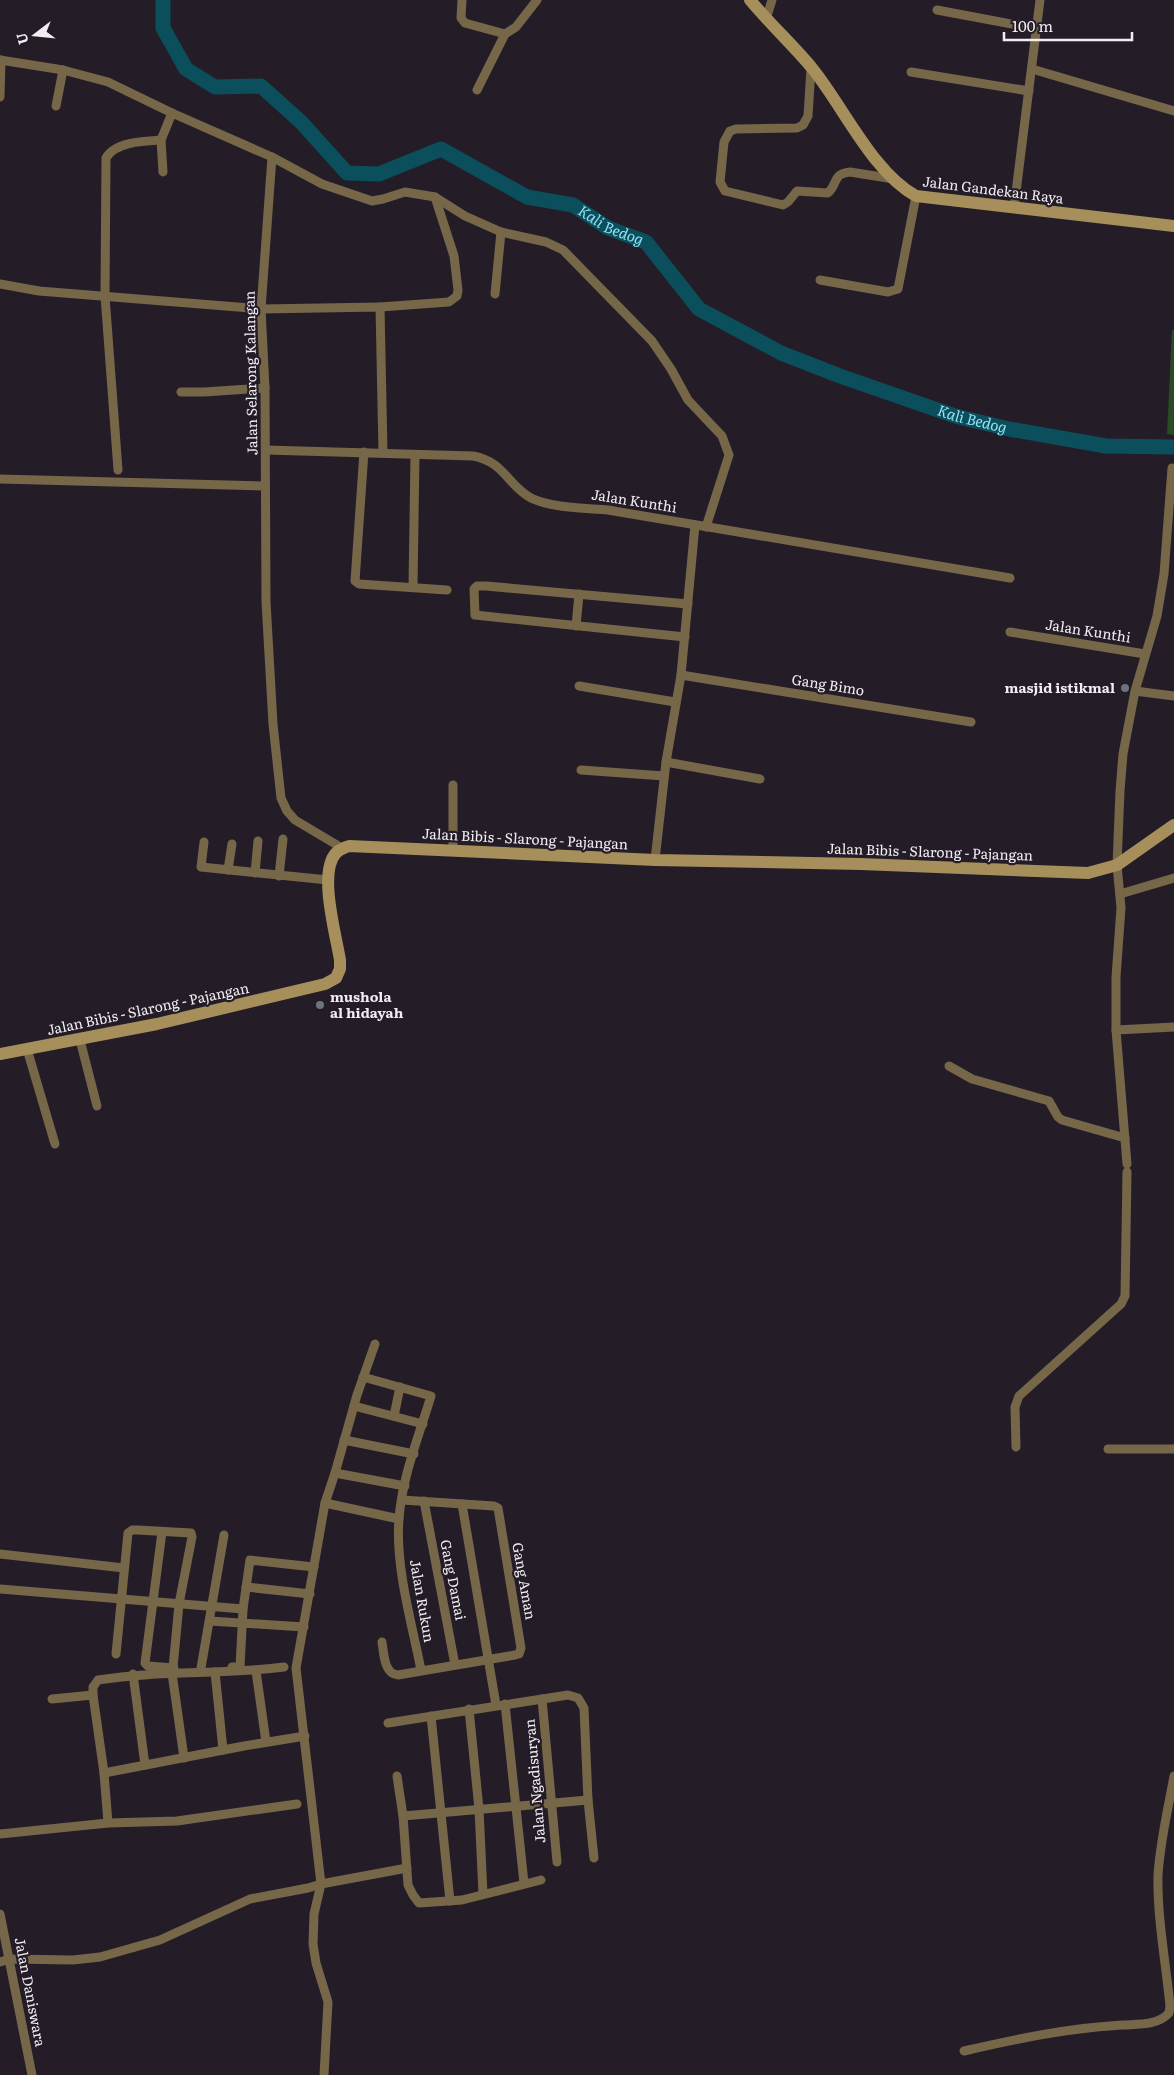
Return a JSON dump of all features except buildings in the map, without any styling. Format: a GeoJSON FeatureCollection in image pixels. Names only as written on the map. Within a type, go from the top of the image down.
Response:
{"type":"FeatureCollection","features":[{"type":"Feature","properties":{"kind":"main road","name":"Jalan Gandekan Raya"},"geometry":{"type":"LineString","coordinates":[[750,0],[812,68],[874,156],[904,189],[916,196],[1174,226]]}},
{"type":"Feature","properties":{"kind":"main road","name":"Jalan Bibis - Slarong - Pajangan"},"geometry":{"type":"LineString","coordinates":[[0,1054],[80,1040],[293,993],[325,984],[336,978],[340,968],[340,960],[328,874],[335,854],[342,848],[356,845],[655,860],[861,864],[1076,873],[1103,870],[1117,865],[1174,825]]}},
{"type":"Feature","properties":{"kind":"street"},"geometry":{"type":"LineString","coordinates":[[462,0],[461,18],[465,23],[505,34]]}},
{"type":"Feature","properties":{"kind":"street"},"geometry":{"type":"LineString","coordinates":[[477,90],[505,34],[516,27],[537,0]]}},
{"type":"Feature","properties":{"kind":"street"},"geometry":{"type":"LineString","coordinates":[[766,19],[772,0]]}},
{"type":"Feature","properties":{"kind":"street"},"geometry":{"type":"LineString","coordinates":[[1014,208],[1038,29],[1040,0]]}},
{"type":"Feature","properties":{"kind":"street"},"geometry":{"type":"LineString","coordinates":[[937,10],[1038,29]]}},
{"type":"Feature","properties":{"kind":"street"},"geometry":{"type":"LineString","coordinates":[[0,97],[0,60],[63,70],[108,82],[172,113],[272,157],[322,184],[372,201],[384,200],[404,192],[435,197],[465,216],[501,232],[546,242],[562,250],[652,342],[671,369],[688,400],[722,436],[728,455],[727,465],[706,527]]}},
{"type":"Feature","properties":{"kind":"street"},"geometry":{"type":"LineString","coordinates":[[812,68],[808,116],[803,125],[797,128],[736,128],[727,134],[724,142],[721,174],[722,188],[725,191],[783,205],[797,191],[828,193],[831,191],[835,180],[843,173],[850,172],[894,179]]}},
{"type":"Feature","properties":{"kind":"street"},"geometry":{"type":"LineString","coordinates":[[1032,69],[1174,111]]}},
{"type":"Feature","properties":{"kind":"street"},"geometry":{"type":"LineString","coordinates":[[56,106],[63,70]]}},
{"type":"Feature","properties":{"kind":"street"},"geometry":{"type":"LineString","coordinates":[[911,72],[1029,92]]}},
{"type":"Feature","properties":{"kind":"street"},"geometry":{"type":"LineString","coordinates":[[162,172],[160,140],[172,113]]}},
{"type":"Feature","properties":{"kind":"street"},"geometry":{"type":"LineString","coordinates":[[118,470],[105,296],[106,158],[109,152],[116,148],[160,140]]}},
{"type":"Feature","properties":{"kind":"street","name":"Jalan Selarong Kalangan"},"geometry":{"type":"LineString","coordinates":[[272,157],[261,309],[265,388],[266,602],[273,724],[282,798],[286,811],[295,820],[342,848]]}},
{"type":"Feature","properties":{"kind":"street"},"geometry":{"type":"LineString","coordinates":[[820,280],[888,292],[898,289],[901,284],[916,196]]}},
{"type":"Feature","properties":{"kind":"street"},"geometry":{"type":"LineString","coordinates":[[0,284],[39,290],[261,309],[380,307],[449,302],[457,296],[458,290],[454,256],[435,197]]}},
{"type":"Feature","properties":{"kind":"street"},"geometry":{"type":"LineString","coordinates":[[495,294],[501,232]]}},
{"type":"Feature","properties":{"kind":"street"},"geometry":{"type":"LineString","coordinates":[[380,307],[383,453]]}},
{"type":"Feature","properties":{"kind":"street"},"geometry":{"type":"LineString","coordinates":[[181,392],[265,388]]}},
{"type":"Feature","properties":{"kind":"street","name":"Jalan Kunthi"},"geometry":{"type":"LineString","coordinates":[[266,450],[481,457],[491,461],[525,494],[533,499],[560,505],[608,510],[1010,578]]}},
{"type":"Feature","properties":{"kind":"street"},"geometry":{"type":"LineString","coordinates":[[364,452],[355,581],[359,584],[447,590]]}},
{"type":"Feature","properties":{"kind":"street"},"geometry":{"type":"LineString","coordinates":[[413,587],[415,455]]}},
{"type":"Feature","properties":{"kind":"street"},"geometry":{"type":"LineString","coordinates":[[1144,654],[1157,616],[1166,564],[1172,468]]}},
{"type":"Feature","properties":{"kind":"street"},"geometry":{"type":"LineString","coordinates":[[0,479],[265,486]]}},
{"type":"Feature","properties":{"kind":"street"},"geometry":{"type":"LineString","coordinates":[[655,860],[664,776],[681,675],[695,525]]}},
{"type":"Feature","properties":{"kind":"street"},"geometry":{"type":"LineString","coordinates":[[685,637],[475,615],[473,614],[474,589],[479,586],[688,604]]}},
{"type":"Feature","properties":{"kind":"street"},"geometry":{"type":"LineString","coordinates":[[576,626],[578,594]]}},
{"type":"Feature","properties":{"kind":"street","name":"Jalan Kunthi"},"geometry":{"type":"LineString","coordinates":[[1010,632],[1144,654],[1123,754],[1117,865],[1120,894],[1116,977],[1116,1030],[1127,1168],[1125,1296],[1121,1304],[1020,1396],[1015,1407],[1016,1447]]}},
{"type":"Feature","properties":{"kind":"street","name":"Gang Bimo"},"geometry":{"type":"LineString","coordinates":[[681,675],[971,722]]}},
{"type":"Feature","properties":{"kind":"street"},"geometry":{"type":"LineString","coordinates":[[579,686],[675,702]]}},
{"type":"Feature","properties":{"kind":"street"},"geometry":{"type":"LineString","coordinates":[[1135,691],[1174,696]]}},
{"type":"Feature","properties":{"kind":"street"},"geometry":{"type":"LineString","coordinates":[[666,762],[760,779]]}},
{"type":"Feature","properties":{"kind":"street"},"geometry":{"type":"LineString","coordinates":[[581,770],[664,776]]}},
{"type":"Feature","properties":{"kind":"street"},"geometry":{"type":"LineString","coordinates":[[453,785],[453,851]]}},
{"type":"Feature","properties":{"kind":"street"},"geometry":{"type":"LineString","coordinates":[[280,876],[282,839]]}},
{"type":"Feature","properties":{"kind":"street"},"geometry":{"type":"LineString","coordinates":[[204,842],[201,867],[328,880]]}},
{"type":"Feature","properties":{"kind":"street"},"geometry":{"type":"LineString","coordinates":[[254,873],[258,842]]}},
{"type":"Feature","properties":{"kind":"street"},"geometry":{"type":"LineString","coordinates":[[228,870],[232,844]]}},
{"type":"Feature","properties":{"kind":"street"},"geometry":{"type":"LineString","coordinates":[[1120,894],[1174,878]]}},
{"type":"Feature","properties":{"kind":"street"},"geometry":{"type":"LineString","coordinates":[[1116,1030],[1174,1027]]}},
{"type":"Feature","properties":{"kind":"street"},"geometry":{"type":"LineString","coordinates":[[80,1040],[97,1106]]}},
{"type":"Feature","properties":{"kind":"street"},"geometry":{"type":"LineString","coordinates":[[26,1049],[55,1144]]}},
{"type":"Feature","properties":{"kind":"street"},"geometry":{"type":"LineString","coordinates":[[949,1066],[972,1079],[1049,1101],[1058,1117],[1062,1120],[1125,1138]]}},
{"type":"Feature","properties":{"kind":"street"},"geometry":{"type":"LineString","coordinates":[[324,2075],[328,2002],[316,1963],[313,1944],[314,1914],[320,1884],[296,1668],[325,1503],[363,1377],[375,1344]]}},
{"type":"Feature","properties":{"kind":"street"},"geometry":{"type":"LineString","coordinates":[[363,1377],[400,1387],[394,1416]]}},
{"type":"Feature","properties":{"kind":"street","name":"Jalan Rukun"},"geometry":{"type":"LineString","coordinates":[[400,1387],[431,1396],[405,1486],[399,1519],[400,1559],[421,1670]]}},
{"type":"Feature","properties":{"kind":"street"},"geometry":{"type":"LineString","coordinates":[[354,1406],[423,1424]]}},
{"type":"Feature","properties":{"kind":"street"},"geometry":{"type":"LineString","coordinates":[[344,1440],[414,1454]]}},
{"type":"Feature","properties":{"kind":"street"},"geometry":{"type":"LineString","coordinates":[[1108,1448],[1146,1450],[1174,1448]]}},
{"type":"Feature","properties":{"kind":"street"},"geometry":{"type":"LineString","coordinates":[[335,1473],[405,1486]]}},
{"type":"Feature","properties":{"kind":"street"},"geometry":{"type":"LineString","coordinates":[[402,1500],[462,1504],[489,1659],[501,1704],[524,1883]]}},
{"type":"Feature","properties":{"kind":"street","name":"Gang Damai"},"geometry":{"type":"LineString","coordinates":[[424,1501],[455,1665]]}},
{"type":"Feature","properties":{"kind":"street"},"geometry":{"type":"LineString","coordinates":[[325,1503],[399,1519]]}},
{"type":"Feature","properties":{"kind":"street","name":"Gang Aman"},"geometry":{"type":"LineString","coordinates":[[462,1504],[494,1506],[498,1508],[521,1648],[519,1654],[489,1659]]}},
{"type":"Feature","properties":{"kind":"street"},"geometry":{"type":"LineString","coordinates":[[116,1654],[128,1533],[132,1530],[192,1534],[179,1604],[172,1671],[184,1758]]}},
{"type":"Feature","properties":{"kind":"street"},"geometry":{"type":"LineString","coordinates":[[162,1532],[146,1663],[148,1666],[172,1671],[215,1672],[256,1671],[284,1667]]}},
{"type":"Feature","properties":{"kind":"street"},"geometry":{"type":"LineString","coordinates":[[201,1668],[224,1535]]}},
{"type":"Feature","properties":{"kind":"street"},"geometry":{"type":"LineString","coordinates":[[0,1554],[124,1568]]}},
{"type":"Feature","properties":{"kind":"street"},"geometry":{"type":"LineString","coordinates":[[108,1823],[104,1773],[93,1695],[93,1688],[98,1680],[133,1674],[201,1668],[240,1667],[243,1609],[249,1563],[252,1559],[314,1567]]}},
{"type":"Feature","properties":{"kind":"street"},"geometry":{"type":"LineString","coordinates":[[246,1586],[310,1594]]}},
{"type":"Feature","properties":{"kind":"street"},"geometry":{"type":"LineString","coordinates":[[0,1589],[243,1609]]}},
{"type":"Feature","properties":{"kind":"street"},"geometry":{"type":"LineString","coordinates":[[210,1621],[304,1628]]}},
{"type":"Feature","properties":{"kind":"street"},"geometry":{"type":"LineString","coordinates":[[382,1642],[388,1671],[392,1674],[489,1659]]}},
{"type":"Feature","properties":{"kind":"street"},"geometry":{"type":"LineString","coordinates":[[256,1671],[266,1742]]}},
{"type":"Feature","properties":{"kind":"street"},"geometry":{"type":"LineString","coordinates":[[215,1672],[223,1750]]}},
{"type":"Feature","properties":{"kind":"street"},"geometry":{"type":"LineString","coordinates":[[133,1674],[145,1765]]}},
{"type":"Feature","properties":{"kind":"street"},"geometry":{"type":"LineString","coordinates":[[52,1699],[93,1695]]}},
{"type":"Feature","properties":{"kind":"street"},"geometry":{"type":"LineString","coordinates":[[388,1723],[542,1698],[574,1696],[582,1703],[584,1708],[588,1800],[594,1858]]}},
{"type":"Feature","properties":{"kind":"street","name":"Jalan Ngadisuryan"},"geometry":{"type":"LineString","coordinates":[[542,1698],[550,1803],[557,1862]]}},
{"type":"Feature","properties":{"kind":"street"},"geometry":{"type":"LineString","coordinates":[[469,1709],[479,1809],[483,1894]]}},
{"type":"Feature","properties":{"kind":"street"},"geometry":{"type":"LineString","coordinates":[[431,1716],[450,1901]]}},
{"type":"Feature","properties":{"kind":"street"},"geometry":{"type":"LineString","coordinates":[[104,1773],[305,1736]]}},
{"type":"Feature","properties":{"kind":"street"},"geometry":{"type":"LineString","coordinates":[[397,1776],[403,1816],[408,1885],[419,1902],[450,1901],[541,1880]]}},
{"type":"Feature","properties":{"kind":"street"},"geometry":{"type":"LineString","coordinates":[[964,2051],[1026,2036],[1150,2023],[1162,2019],[1169,2013],[1170,2006],[1158,1875],[1174,1776]]}},
{"type":"Feature","properties":{"kind":"street"},"geometry":{"type":"LineString","coordinates":[[403,1816],[588,1800]]}},
{"type":"Feature","properties":{"kind":"street"},"geometry":{"type":"LineString","coordinates":[[0,1834],[108,1823],[177,1821],[297,1804]]}},
{"type":"Feature","properties":{"kind":"street"},"geometry":{"type":"LineString","coordinates":[[0,1962],[10,1959],[74,1960],[100,1957],[168,1936],[250,1899],[407,1868]]}},
{"type":"Feature","properties":{"kind":"street","name":"Jalan Daniswara"},"geometry":{"type":"LineString","coordinates":[[0,1914],[32,2075]]}},
{"type":"Feature","properties":{"kind":"green space"},"geometry":{"type":"Polygon","coordinates":[[[1172,330],[1174,330],[1174,435],[1167,434],[1172,330]]]}},
{"type":"Feature","properties":{"kind":"waterway","name":"Kali Bedog"},"geometry":{"type":"LineString","coordinates":[[163,0],[163,28],[186,69],[215,87],[261,86],[301,122],[347,173],[379,174],[441,149],[527,197],[573,205],[608,228],[646,242],[699,309],[781,353],[840,376],[955,416],[1009,429],[1106,446],[1174,447]]}},
{"type":"Feature","properties":{"kind":"place","name":"masjid istikmal"},"geometry":{"type":"Point","coordinates":[1125,688]}},
{"type":"Feature","properties":{"kind":"place","name":"mushola al hidayah"},"geometry":{"type":"Point","coordinates":[320,1005]}}]}
